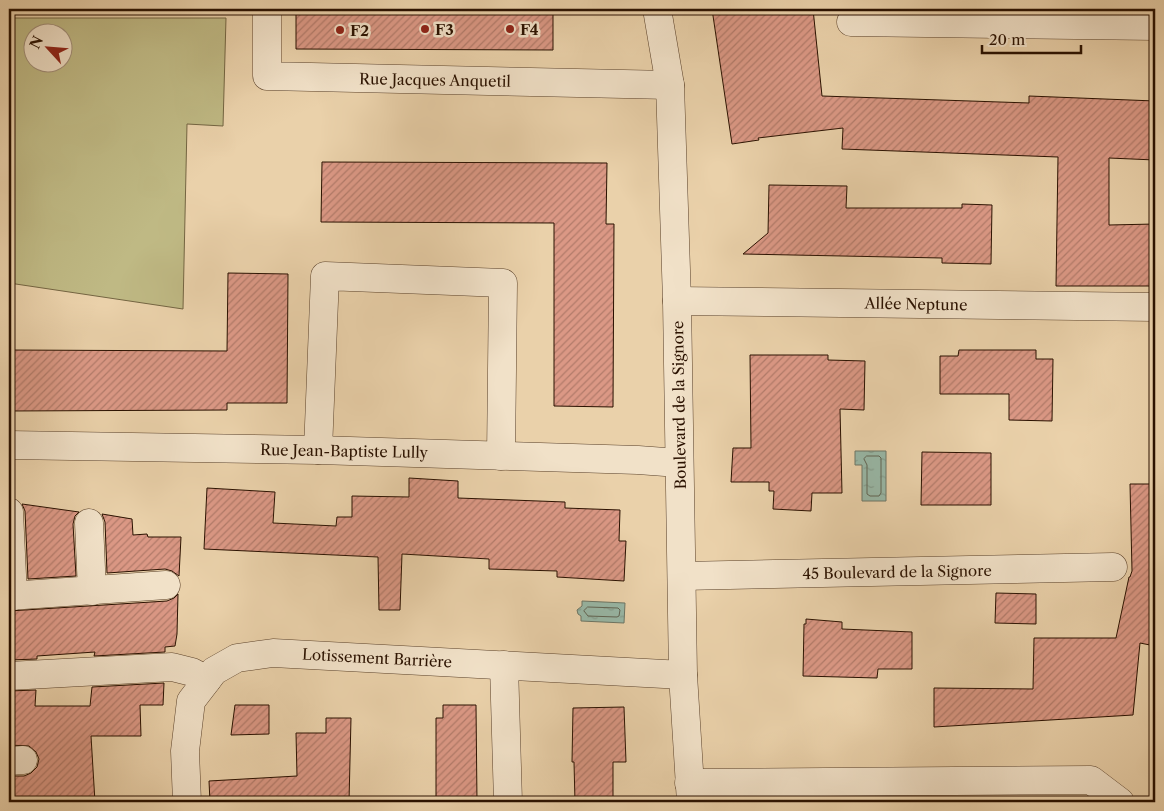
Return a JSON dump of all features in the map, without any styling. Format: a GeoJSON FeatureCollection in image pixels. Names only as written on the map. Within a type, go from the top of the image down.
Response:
{"type":"FeatureCollection","features":[{"type":"Feature","properties":{"kind":"street","name":"Rue Jacques Anquetil"},"geometry":{"type":"LineString","coordinates":[[267,9],[266,76],[670,85]]}},
{"type":"Feature","properties":{"kind":"street","name":"Boulevard de la Signore"},"geometry":{"type":"LineString","coordinates":[[657,9],[670,85],[677,301],[683,675],[690,793]]}},
{"type":"Feature","properties":{"kind":"street"},"geometry":{"type":"LineString","coordinates":[[850,22],[1155,26]]}},
{"type":"Feature","properties":{"kind":"street"},"geometry":{"type":"LineString","coordinates":[[318,450],[325,276],[503,284],[501,456]]}},
{"type":"Feature","properties":{"kind":"street","name":"Allée Neptune"},"geometry":{"type":"LineString","coordinates":[[677,301],[1155,307]]}},
{"type":"Feature","properties":{"kind":"street","name":"Rue Jean-Baptiste Lully"},"geometry":{"type":"LineString","coordinates":[[9,445],[318,450],[638,460],[679,463]]}},
{"type":"Feature","properties":{"kind":"street"},"geometry":{"type":"LineString","coordinates":[[9,512],[11,596],[166,585]]}},
{"type":"Feature","properties":{"kind":"street"},"geometry":{"type":"LineString","coordinates":[[89,523],[92,591]]}},
{"type":"Feature","properties":{"kind":"street","name":"45 Boulevard de la Signore"},"geometry":{"type":"LineString","coordinates":[[682,576],[1113,567]]}},
{"type":"Feature","properties":{"kind":"street","name":"Lotissement Barrière"},"geometry":{"type":"LineString","coordinates":[[187,802],[185,751],[191,701],[214,671],[237,658],[273,653],[683,675]]}},
{"type":"Feature","properties":{"kind":"street"},"geometry":{"type":"LineString","coordinates":[[504,665],[508,802]]}},
{"type":"Feature","properties":{"kind":"street"},"geometry":{"type":"LineString","coordinates":[[9,676],[172,667],[192,672],[207,680]]}},
{"type":"Feature","properties":{"kind":"street"},"geometry":{"type":"LineString","coordinates":[[690,793],[1091,780],[1120,802]]}},
{"type":"Feature","properties":{"kind":"shaded area"},"geometry":{"type":"Polygon","coordinates":[[[9,18],[226,18],[223,126],[187,124],[183,309],[9,283],[9,18]]]}},
{"type":"Feature","properties":{"kind":"water"},"geometry":{"type":"Polygon","coordinates":[[[855,451],[886,451],[886,501],[862,501],[862,465],[855,465],[855,451]]]}},
{"type":"Feature","properties":{"kind":"water"},"geometry":{"type":"Polygon","coordinates":[[[582,601],[625,603],[624,623],[581,621],[581,616],[577,610],[582,606],[582,601]]]}},
{"type":"Feature","properties":{"kind":"building"},"geometry":{"type":"Polygon","coordinates":[[[296,9],[553,9],[553,50],[296,49],[296,9]]]}},
{"type":"Feature","properties":{"kind":"building"},"geometry":{"type":"Polygon","coordinates":[[[712,9],[813,9],[822,96],[1029,103],[1029,96],[1155,101],[1155,160],[1109,158],[1109,225],[1155,224],[1155,286],[1056,286],[1058,157],[842,149],[843,128],[758,138],[759,140],[732,144],[712,9]]]}},
{"type":"Feature","properties":{"kind":"building"},"geometry":{"type":"Polygon","coordinates":[[[322,162],[607,163],[606,224],[614,224],[613,407],[554,406],[554,223],[321,222],[322,162]]]}},
{"type":"Feature","properties":{"kind":"building"},"geometry":{"type":"Polygon","coordinates":[[[769,185],[847,186],[846,208],[962,208],[962,204],[992,205],[991,264],[942,263],[942,258],[743,254],[768,233],[769,185]]]}},
{"type":"Feature","properties":{"kind":"building"},"geometry":{"type":"Polygon","coordinates":[[[228,273],[288,274],[287,403],[227,403],[227,410],[9,411],[9,350],[227,351],[228,273]]]}},
{"type":"Feature","properties":{"kind":"building"},"geometry":{"type":"Polygon","coordinates":[[[959,350],[1036,350],[1036,359],[1053,359],[1052,421],[1009,420],[1009,394],[940,394],[940,356],[958,356],[959,350]]]}},
{"type":"Feature","properties":{"kind":"building"},"geometry":{"type":"Polygon","coordinates":[[[750,355],[828,355],[828,360],[865,361],[864,410],[840,409],[842,493],[812,493],[811,511],[773,509],[774,491],[769,491],[769,482],[731,482],[733,448],[751,448],[750,355]]]}},
{"type":"Feature","properties":{"kind":"building"},"geometry":{"type":"Polygon","coordinates":[[[922,452],[991,453],[991,505],[921,505],[922,452]]]}},
{"type":"Feature","properties":{"kind":"building"},"geometry":{"type":"Polygon","coordinates":[[[409,478],[458,481],[458,498],[565,502],[565,508],[620,510],[619,541],[626,541],[624,581],[557,577],[557,571],[489,569],[489,559],[402,554],[400,610],[379,610],[378,557],[204,549],[207,488],[275,492],[273,523],[336,526],[337,517],[352,517],[352,496],[409,497],[409,478]]]}},
{"type":"Feature","properties":{"kind":"building"},"geometry":{"type":"Polygon","coordinates":[[[1130,484],[1155,484],[1155,646],[1140,643],[1133,715],[934,727],[934,688],[1033,689],[1034,638],[1116,638],[1129,577],[1132,571],[1130,484]]]}},
{"type":"Feature","properties":{"kind":"building"},"geometry":{"type":"Polygon","coordinates":[[[22,504],[79,512],[75,516],[73,524],[76,576],[28,579],[25,511],[22,504]]]}},
{"type":"Feature","properties":{"kind":"building"},"geometry":{"type":"Polygon","coordinates":[[[102,514],[132,519],[133,535],[147,534],[148,537],[181,537],[179,576],[165,569],[107,573],[105,522],[102,514]]]}},
{"type":"Feature","properties":{"kind":"building"},"geometry":{"type":"Polygon","coordinates":[[[996,593],[1036,594],[1036,624],[995,623],[996,593]]]}},
{"type":"Feature","properties":{"kind":"building"},"geometry":{"type":"Polygon","coordinates":[[[178,594],[175,646],[165,647],[165,652],[94,656],[95,652],[37,656],[37,659],[9,660],[9,611],[167,601],[178,594]]]}},
{"type":"Feature","properties":{"kind":"building"},"geometry":{"type":"Polygon","coordinates":[[[806,619],[842,622],[842,629],[912,632],[912,669],[878,669],[877,678],[803,676],[804,624],[806,624],[806,619]]]}},
{"type":"Feature","properties":{"kind":"building"},"geometry":{"type":"Polygon","coordinates":[[[164,683],[163,705],[140,705],[141,736],[91,736],[95,802],[10,802],[9,776],[24,776],[31,773],[37,767],[39,759],[36,752],[29,746],[9,745],[9,691],[36,690],[35,706],[90,706],[92,687],[164,683]]]}},
{"type":"Feature","properties":{"kind":"building"},"geometry":{"type":"Polygon","coordinates":[[[235,705],[269,705],[269,734],[231,735],[235,705]]]}},
{"type":"Feature","properties":{"kind":"building"},"geometry":{"type":"Polygon","coordinates":[[[443,705],[476,705],[477,802],[436,802],[436,718],[443,718],[443,705]]]}},
{"type":"Feature","properties":{"kind":"building"},"geometry":{"type":"Polygon","coordinates":[[[624,707],[626,762],[613,762],[613,802],[575,802],[574,762],[572,762],[573,708],[624,707]]]}},
{"type":"Feature","properties":{"kind":"building"},"geometry":{"type":"Polygon","coordinates":[[[326,718],[351,718],[349,802],[210,802],[209,781],[297,776],[296,733],[326,733],[326,718]]]}},
{"type":"Feature","properties":{"kind":"place","name":"F3"},"geometry":{"type":"Point","coordinates":[425,29]}},
{"type":"Feature","properties":{"kind":"place","name":"F4"},"geometry":{"type":"Point","coordinates":[510,29]}},
{"type":"Feature","properties":{"kind":"place","name":"F2"},"geometry":{"type":"Point","coordinates":[340,30]}}]}
